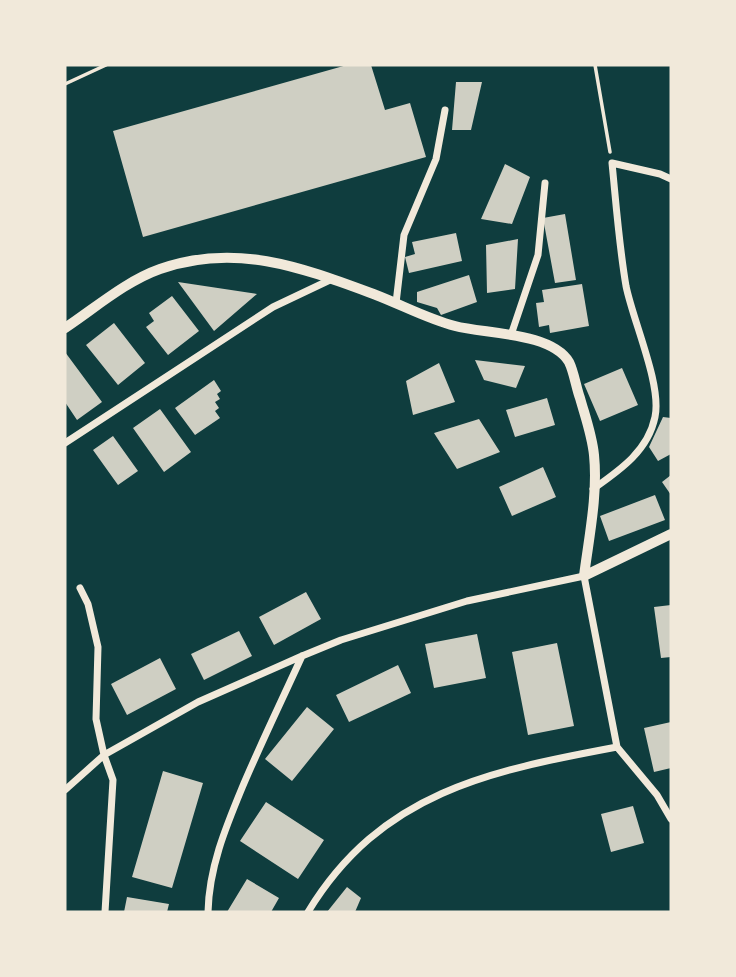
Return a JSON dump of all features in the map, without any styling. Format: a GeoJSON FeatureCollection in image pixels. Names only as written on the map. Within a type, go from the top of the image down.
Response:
{"type":"FeatureCollection","features":[{"type":"Feature","properties":{"kind":"street"},"geometry":{"type":"LineString","coordinates":[[396,303],[404,235],[436,159],[446,110]]}},
{"type":"Feature","properties":{"kind":"street"},"geometry":{"type":"LineString","coordinates":[[593,489],[622,468],[642,447],[651,430],[656,407],[650,371],[626,285],[612,163],[671,179]]}},
{"type":"Feature","properties":{"kind":"street"},"geometry":{"type":"LineString","coordinates":[[511,335],[538,255],[545,183]]}},
{"type":"Feature","properties":{"kind":"street"},"geometry":{"type":"LineString","coordinates":[[65,328],[137,280],[159,270],[202,259],[233,256],[260,259],[332,279],[457,327],[532,338],[559,352],[569,362],[589,427],[594,455],[584,576],[617,747],[657,795],[671,819]]}},
{"type":"Feature","properties":{"kind":"street"},"geometry":{"type":"LineString","coordinates":[[65,443],[273,307],[332,279]]}},
{"type":"Feature","properties":{"kind":"street"},"geometry":{"type":"LineString","coordinates":[[65,790],[104,755],[198,702],[302,656],[352,636],[467,601],[584,576],[671,534]]}},
{"type":"Feature","properties":{"kind":"street"},"geometry":{"type":"LineString","coordinates":[[80,588],[88,604],[98,647],[96,719],[113,780],[105,912]]}},
{"type":"Feature","properties":{"kind":"street"},"geometry":{"type":"LineString","coordinates":[[208,912],[212,869],[221,842],[264,735],[302,656]]}},
{"type":"Feature","properties":{"kind":"street"},"geometry":{"type":"LineString","coordinates":[[308,912],[332,877],[362,845],[384,826],[429,799],[459,785],[531,763],[617,747]]}},
{"type":"Feature","properties":{"kind":"path"},"geometry":{"type":"LineString","coordinates":[[65,84],[106,65]]}},
{"type":"Feature","properties":{"kind":"path"},"geometry":{"type":"LineString","coordinates":[[595,65],[612,163]]}},
{"type":"Feature","properties":{"kind":"building"},"geometry":{"type":"Polygon","coordinates":[[[347,65],[371,65],[385,110],[410,103],[426,157],[143,237],[113,131],[347,65]]]}},
{"type":"Feature","properties":{"kind":"building"},"geometry":{"type":"Polygon","coordinates":[[[456,82],[482,82],[471,130],[452,130],[456,82]]]}},
{"type":"Feature","properties":{"kind":"building"},"geometry":{"type":"Polygon","coordinates":[[[505,164],[530,177],[512,224],[481,219],[505,164]]]}},
{"type":"Feature","properties":{"kind":"building"},"geometry":{"type":"Polygon","coordinates":[[[565,214],[576,280],[555,283],[543,218],[565,214]]]}},
{"type":"Feature","properties":{"kind":"building"},"geometry":{"type":"Polygon","coordinates":[[[456,233],[462,261],[409,273],[405,257],[415,254],[412,242],[456,233]]]}},
{"type":"Feature","properties":{"kind":"building"},"geometry":{"type":"Polygon","coordinates":[[[518,239],[515,289],[487,293],[486,245],[518,239]]]}},
{"type":"Feature","properties":{"kind":"building"},"geometry":{"type":"Polygon","coordinates":[[[469,275],[477,302],[441,315],[437,308],[417,302],[417,292],[469,275]]]}},
{"type":"Feature","properties":{"kind":"building"},"geometry":{"type":"Polygon","coordinates":[[[178,282],[257,294],[214,331],[178,282]]]}},
{"type":"Feature","properties":{"kind":"building"},"geometry":{"type":"Polygon","coordinates":[[[582,284],[589,326],[550,333],[549,325],[539,327],[536,303],[544,302],[542,290],[582,284]]]}},
{"type":"Feature","properties":{"kind":"building"},"geometry":{"type":"Polygon","coordinates":[[[172,296],[199,331],[168,355],[146,327],[154,321],[149,313],[172,296]]]}},
{"type":"Feature","properties":{"kind":"building"},"geometry":{"type":"Polygon","coordinates":[[[114,323],[145,363],[118,385],[86,345],[114,323]]]}},
{"type":"Feature","properties":{"kind":"building"},"geometry":{"type":"Polygon","coordinates":[[[65,352],[102,402],[77,420],[65,402],[65,352]]]}},
{"type":"Feature","properties":{"kind":"building"},"geometry":{"type":"Polygon","coordinates":[[[475,360],[525,366],[516,388],[484,380],[475,360]]]}},
{"type":"Feature","properties":{"kind":"building"},"geometry":{"type":"Polygon","coordinates":[[[439,363],[455,402],[413,415],[406,381],[439,363]]]}},
{"type":"Feature","properties":{"kind":"building"},"geometry":{"type":"Polygon","coordinates":[[[622,368],[638,405],[600,421],[584,384],[622,368]]]}},
{"type":"Feature","properties":{"kind":"building"},"geometry":{"type":"Polygon","coordinates":[[[214,380],[221,391],[217,394],[220,399],[215,402],[219,408],[215,411],[220,418],[195,435],[175,408],[214,380]]]}},
{"type":"Feature","properties":{"kind":"building"},"geometry":{"type":"Polygon","coordinates":[[[547,398],[555,425],[515,437],[506,410],[547,398]]]}},
{"type":"Feature","properties":{"kind":"building"},"geometry":{"type":"Polygon","coordinates":[[[160,409],[191,452],[164,472],[133,428],[160,409]]]}},
{"type":"Feature","properties":{"kind":"building"},"geometry":{"type":"Polygon","coordinates":[[[663,417],[671,418],[671,454],[658,461],[649,447],[663,417]]]}},
{"type":"Feature","properties":{"kind":"building"},"geometry":{"type":"Polygon","coordinates":[[[479,419],[500,452],[457,469],[434,433],[479,419]]]}},
{"type":"Feature","properties":{"kind":"building"},"geometry":{"type":"Polygon","coordinates":[[[113,436],[138,471],[118,485],[93,450],[113,436]]]}},
{"type":"Feature","properties":{"kind":"building"},"geometry":{"type":"Polygon","coordinates":[[[543,467],[556,497],[512,516],[499,487],[543,467]]]}},
{"type":"Feature","properties":{"kind":"building"},"geometry":{"type":"Polygon","coordinates":[[[671,475],[671,495],[662,482],[671,475]]]}},
{"type":"Feature","properties":{"kind":"building"},"geometry":{"type":"Polygon","coordinates":[[[655,495],[665,520],[609,541],[600,516],[655,495]]]}},
{"type":"Feature","properties":{"kind":"building"},"geometry":{"type":"Polygon","coordinates":[[[306,592],[321,619],[274,645],[259,617],[306,592]]]}},
{"type":"Feature","properties":{"kind":"building"},"geometry":{"type":"Polygon","coordinates":[[[671,605],[671,657],[661,658],[654,607],[671,605]]]}},
{"type":"Feature","properties":{"kind":"building"},"geometry":{"type":"Polygon","coordinates":[[[239,631],[252,656],[204,680],[191,654],[239,631]]]}},
{"type":"Feature","properties":{"kind":"building"},"geometry":{"type":"Polygon","coordinates":[[[477,634],[486,678],[434,688],[425,644],[477,634]]]}},
{"type":"Feature","properties":{"kind":"building"},"geometry":{"type":"Polygon","coordinates":[[[557,643],[574,726],[528,735],[512,652],[557,643]]]}},
{"type":"Feature","properties":{"kind":"building"},"geometry":{"type":"Polygon","coordinates":[[[160,658],[176,689],[127,715],[111,684],[160,658]]]}},
{"type":"Feature","properties":{"kind":"building"},"geometry":{"type":"Polygon","coordinates":[[[398,665],[411,693],[349,722],[336,695],[398,665]]]}},
{"type":"Feature","properties":{"kind":"building"},"geometry":{"type":"Polygon","coordinates":[[[307,707],[334,729],[292,781],[265,759],[307,707]]]}},
{"type":"Feature","properties":{"kind":"building"},"geometry":{"type":"Polygon","coordinates":[[[671,722],[671,768],[654,772],[644,728],[671,722]]]}},
{"type":"Feature","properties":{"kind":"building"},"geometry":{"type":"Polygon","coordinates":[[[163,771],[203,783],[172,888],[132,877],[163,771]]]}},
{"type":"Feature","properties":{"kind":"building"},"geometry":{"type":"Polygon","coordinates":[[[266,802],[324,840],[298,879],[240,841],[266,802]]]}},
{"type":"Feature","properties":{"kind":"building"},"geometry":{"type":"Polygon","coordinates":[[[633,806],[644,843],[611,852],[601,814],[633,806]]]}},
{"type":"Feature","properties":{"kind":"building"},"geometry":{"type":"Polygon","coordinates":[[[247,879],[279,898],[271,912],[227,912],[247,879]]]}},
{"type":"Feature","properties":{"kind":"building"},"geometry":{"type":"Polygon","coordinates":[[[347,887],[361,898],[355,912],[327,912],[347,887]]]}},
{"type":"Feature","properties":{"kind":"building"},"geometry":{"type":"Polygon","coordinates":[[[127,897],[169,904],[167,912],[124,912],[127,897]]]}}]}
